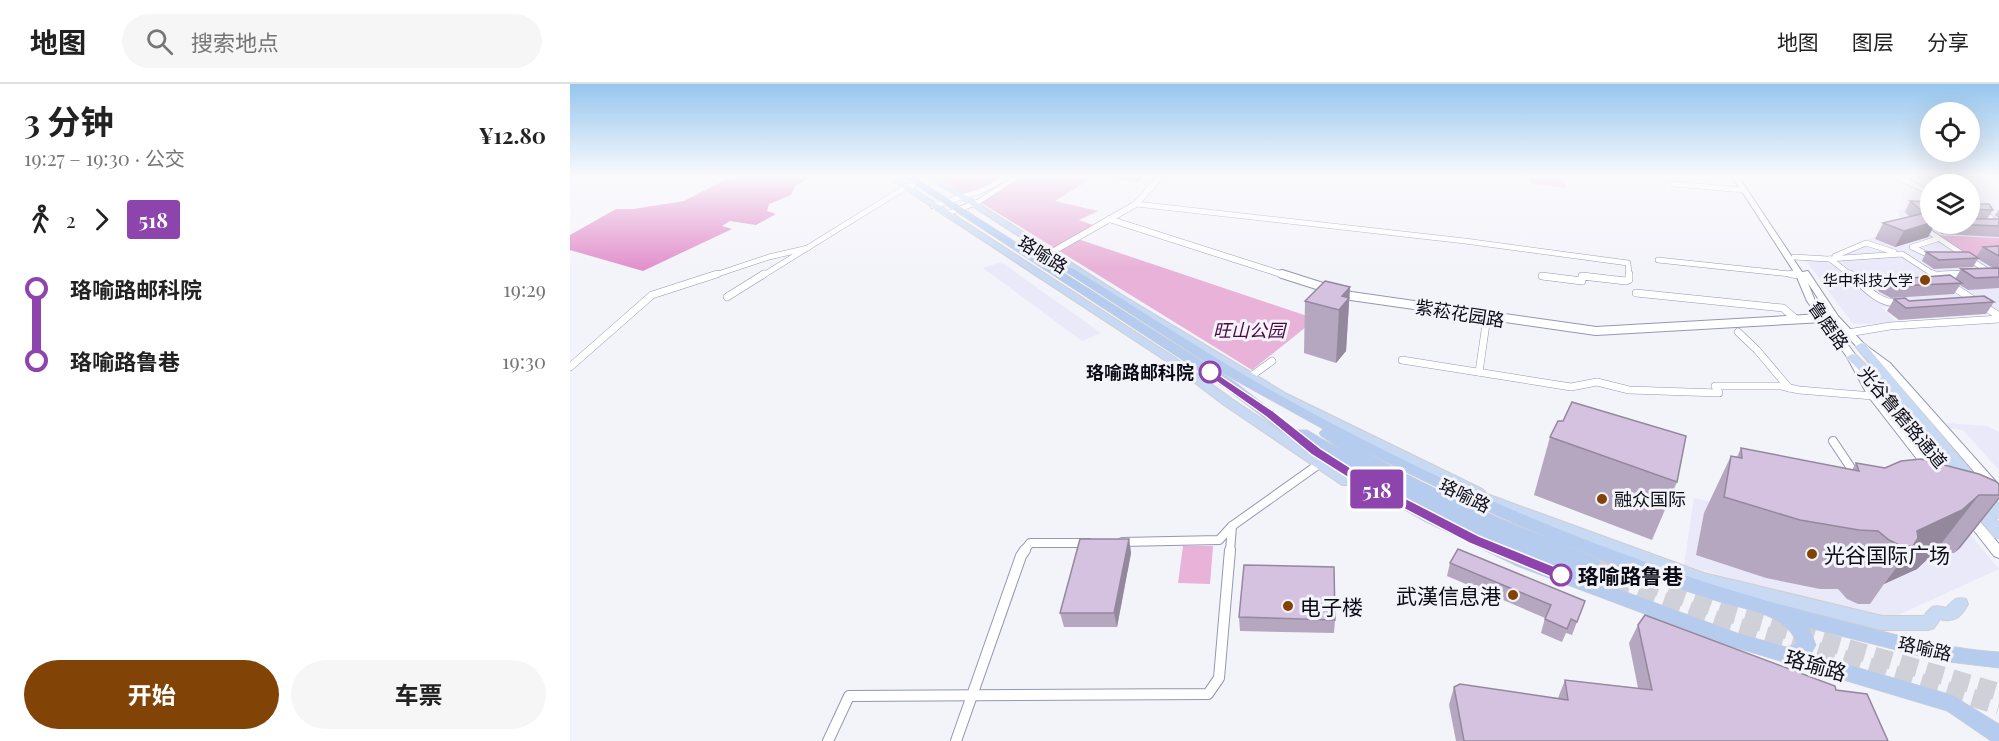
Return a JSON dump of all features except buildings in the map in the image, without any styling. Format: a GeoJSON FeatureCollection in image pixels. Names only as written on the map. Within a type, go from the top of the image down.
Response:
{"type":"FeatureCollection","features":[{"type":"Feature","properties":{"kind":"highway","name":"珞喻路"},"geometry":{"type":"LineString","coordinates":[[962,207],[1220,378],[1274,407],[1531,526],[1621,560],[1783,615],[1957,655],[1999,660]]}},
{"type":"Feature","properties":{"kind":"highway","name":"珞喻路"},"geometry":{"type":"LineString","coordinates":[[963,207],[1048,254],[1248,378],[1323,461],[1474,540],[1627,600]]}},
{"type":"Feature","properties":{"kind":"highway"},"geometry":{"type":"LineString","coordinates":[[1274,407],[1375,476],[1431,505],[1590,568]]}},
{"type":"Feature","properties":{"kind":"highway","name":"珞瑜路"},"geometry":{"type":"LineString","coordinates":[[1627,600],[1781,654],[1934,697],[1967,712],[1999,735]]}},
{"type":"Feature","properties":{"kind":"highway"},"geometry":{"type":"LineString","coordinates":[[1781,654],[1797,654],[1802,652],[1807,645],[1801,628],[1783,615]]}},
{"type":"Feature","properties":{"kind":"main road"},"geometry":{"type":"LineString","coordinates":[[962,207],[1228,402],[1323,461],[1347,482]]}},
{"type":"Feature","properties":{"kind":"main road","name":"鲁磨路"},"geometry":{"type":"LineString","coordinates":[[1755,207],[1800,276],[1811,301],[1852,357],[1873,396],[1938,478]]}},
{"type":"Feature","properties":{"kind":"main road","name":"鲁磨路"},"geometry":{"type":"LineString","coordinates":[[1759,207],[1835,318],[1861,346],[1887,365],[1999,493]]}},
{"type":"Feature","properties":{"kind":"main road","name":"光谷鲁磨路通道"},"geometry":{"type":"LineString","coordinates":[[1861,346],[1999,513]]}},
{"type":"Feature","properties":{"kind":"main road","name":"光谷鲁磨路通道"},"geometry":{"type":"LineString","coordinates":[[1852,357],[1875,379],[1999,533]]}},
{"type":"Feature","properties":{"kind":"main road"},"geometry":{"type":"LineString","coordinates":[[1248,378],[1477,492],[1482,497],[1702,579],[1882,623],[1928,623],[1936,611],[1949,615],[1960,604]]}},
{"type":"Feature","properties":{"kind":"main road"},"geometry":{"type":"LineString","coordinates":[[1958,502],[1999,553]]}},
{"type":"Feature","properties":{"kind":"street"},"geometry":{"type":"LineString","coordinates":[[727,297],[872,207]]}},
{"type":"Feature","properties":{"kind":"street"},"geometry":{"type":"LineString","coordinates":[[1048,254],[1131,207]]}},
{"type":"Feature","properties":{"kind":"street"},"geometry":{"type":"LineString","coordinates":[[1160,207],[1465,241],[1628,263],[1629,280],[1582,276],[1582,281],[1542,276]]}},
{"type":"Feature","properties":{"kind":"street"},"geometry":{"type":"LineString","coordinates":[[1987,215],[1999,226]]}},
{"type":"Feature","properties":{"kind":"street","name":"紫菘花园路"},"geometry":{"type":"LineString","coordinates":[[1110,219],[1351,296],[1486,317],[1596,332],[1823,318]]}},
{"type":"Feature","properties":{"kind":"street"},"geometry":{"type":"LineString","coordinates":[[1987,226],[1999,226]]}},
{"type":"Feature","properties":{"kind":"street"},"geometry":{"type":"LineString","coordinates":[[1931,234],[1999,278]]}},
{"type":"Feature","properties":{"kind":"street"},"geometry":{"type":"LineString","coordinates":[[1934,257],[1912,247],[1937,239]]}},
{"type":"Feature","properties":{"kind":"street"},"geometry":{"type":"LineString","coordinates":[[1828,259],[1866,243],[1914,258],[1944,257]]}},
{"type":"Feature","properties":{"kind":"street"},"geometry":{"type":"LineString","coordinates":[[570,367],[652,295],[769,257],[808,248]]}},
{"type":"Feature","properties":{"kind":"street"},"geometry":{"type":"LineString","coordinates":[[1794,257],[1828,259],[1902,254],[1999,317]]}},
{"type":"Feature","properties":{"kind":"street"},"geometry":{"type":"LineString","coordinates":[[1954,256],[1964,256]]}},
{"type":"Feature","properties":{"kind":"street"},"geometry":{"type":"LineString","coordinates":[[1828,259],[1835,261],[1881,301],[1890,304],[1913,303]]}},
{"type":"Feature","properties":{"kind":"street"},"geometry":{"type":"LineString","coordinates":[[1658,260],[1800,276]]}},
{"type":"Feature","properties":{"kind":"street"},"geometry":{"type":"LineString","coordinates":[[1981,273],[1999,272]]}},
{"type":"Feature","properties":{"kind":"street"},"geometry":{"type":"LineString","coordinates":[[1940,276],[1970,274]]}},
{"type":"Feature","properties":{"kind":"street"},"geometry":{"type":"LineString","coordinates":[[1636,293],[1783,308],[1796,319]]}},
{"type":"Feature","properties":{"kind":"street"},"geometry":{"type":"LineString","coordinates":[[1959,299],[1971,299]]}},
{"type":"Feature","properties":{"kind":"street"},"geometry":{"type":"LineString","coordinates":[[1479,372],[1486,317]]}},
{"type":"Feature","properties":{"kind":"street"},"geometry":{"type":"LineString","coordinates":[[1848,333],[1890,326],[1999,317]]}},
{"type":"Feature","properties":{"kind":"street"},"geometry":{"type":"LineString","coordinates":[[1738,332],[1789,388]]}},
{"type":"Feature","properties":{"kind":"street"},"geometry":{"type":"LineString","coordinates":[[1402,360],[1572,387],[1597,382],[1629,390],[1719,393],[1715,386],[1789,388],[1873,396]]}},
{"type":"Feature","properties":{"kind":"street"},"geometry":{"type":"LineString","coordinates":[[1248,378],[1272,361]]}},
{"type":"Feature","properties":{"kind":"street"},"geometry":{"type":"LineString","coordinates":[[1833,441],[1854,481],[1869,480]]}},
{"type":"Feature","properties":{"kind":"street"},"geometry":{"type":"LineString","coordinates":[[1106,543],[1219,540],[1232,526],[1323,461]]}},
{"type":"Feature","properties":{"kind":"street"},"geometry":{"type":"LineString","coordinates":[[828,741],[849,696],[1208,694],[1219,678],[1232,526]]}},
{"type":"Feature","properties":{"kind":"street"},"geometry":{"type":"LineString","coordinates":[[956,741],[1026,548],[1030,543],[1094,543]]}},
{"type":"Feature","properties":{"kind":"shaded area"},"geometry":{"type":"Polygon","coordinates":[[[648,207],[768,207],[767,211],[776,214],[756,225],[730,221],[722,226],[732,229],[643,271],[570,250],[570,235],[616,209],[648,207]]]}},
{"type":"Feature","properties":{"kind":"shaded area","name":"华中科技大学"},"geometry":{"type":"Polygon","coordinates":[[[1920,209],[1920,234],[1980,234],[1980,212],[1999,213],[1999,318],[1968,302],[1884,307],[1880,305],[1897,323],[1853,324],[1805,259],[1828,259],[1861,241],[1904,228],[1897,210],[1920,209]]]}},
{"type":"Feature","properties":{"kind":"shaded area"},"geometry":{"type":"Polygon","coordinates":[[[1001,262],[1101,333],[1082,341],[983,268],[1001,262]]]}},
{"type":"Feature","properties":{"kind":"shaded area"},"geometry":{"type":"Polygon","coordinates":[[[1946,423],[1987,426],[1999,432],[1999,470],[1963,430],[1950,428],[1946,423]]]}},
{"type":"Feature","properties":{"kind":"shaded area"},"geometry":{"type":"Polygon","coordinates":[[[1931,488],[1999,569],[1883,622],[1684,565],[1694,498],[1801,521],[1931,488]]]}},
{"type":"Feature","properties":{"kind":"green space","name":"旺山公园"},"geometry":{"type":"Polygon","coordinates":[[[988,207],[1079,207],[1098,211],[1079,220],[1093,225],[1072,237],[1316,319],[1252,370],[988,207]]]}},
{"type":"Feature","properties":{"kind":"green space"},"geometry":{"type":"Polygon","coordinates":[[[1934,235],[1999,238],[1999,255],[1969,257],[1934,235]]]}},
{"type":"Feature","properties":{"kind":"green space"},"geometry":{"type":"Polygon","coordinates":[[[1183,546],[1213,546],[1210,584],[1178,583],[1183,546]]]}},
{"type":"Feature","properties":{"kind":"tunnel"},"geometry":{"type":"LineString","coordinates":[[1592,563],[1724,612],[1999,692]]}},
{"type":"Feature","properties":{"kind":"tunnel"},"geometry":{"type":"LineString","coordinates":[[1587,574],[1723,622],[1999,706]]}},
{"type":"Feature","properties":{"kind":"bus line","name":"518"},"geometry":{"type":"LineString","coordinates":[[1210,372],[1269,413],[1316,452],[1366,483],[1474,540],[1561,575]]}},
{"type":"Feature","properties":{"kind":"place","name":"华中科技大学"},"geometry":{"type":"Point","coordinates":[1925,280]}},
{"type":"Feature","properties":{"kind":"place","name":"珞喻路邮科院"},"geometry":{"type":"Point","coordinates":[1210,372]}},
{"type":"Feature","properties":{"kind":"place","name":"融众国际"},"geometry":{"type":"Point","coordinates":[1602,499]}},
{"type":"Feature","properties":{"kind":"place","name":"光谷国际广场"},"geometry":{"type":"Point","coordinates":[1812,554]}},
{"type":"Feature","properties":{"kind":"place","name":"珞喻路鲁巷"},"geometry":{"type":"Point","coordinates":[1561,575]}},
{"type":"Feature","properties":{"kind":"place","name":"武漢信息港"},"geometry":{"type":"Point","coordinates":[1513,595]}},
{"type":"Feature","properties":{"kind":"place","name":"电子楼"},"geometry":{"type":"Point","coordinates":[1288,606]}}]}
